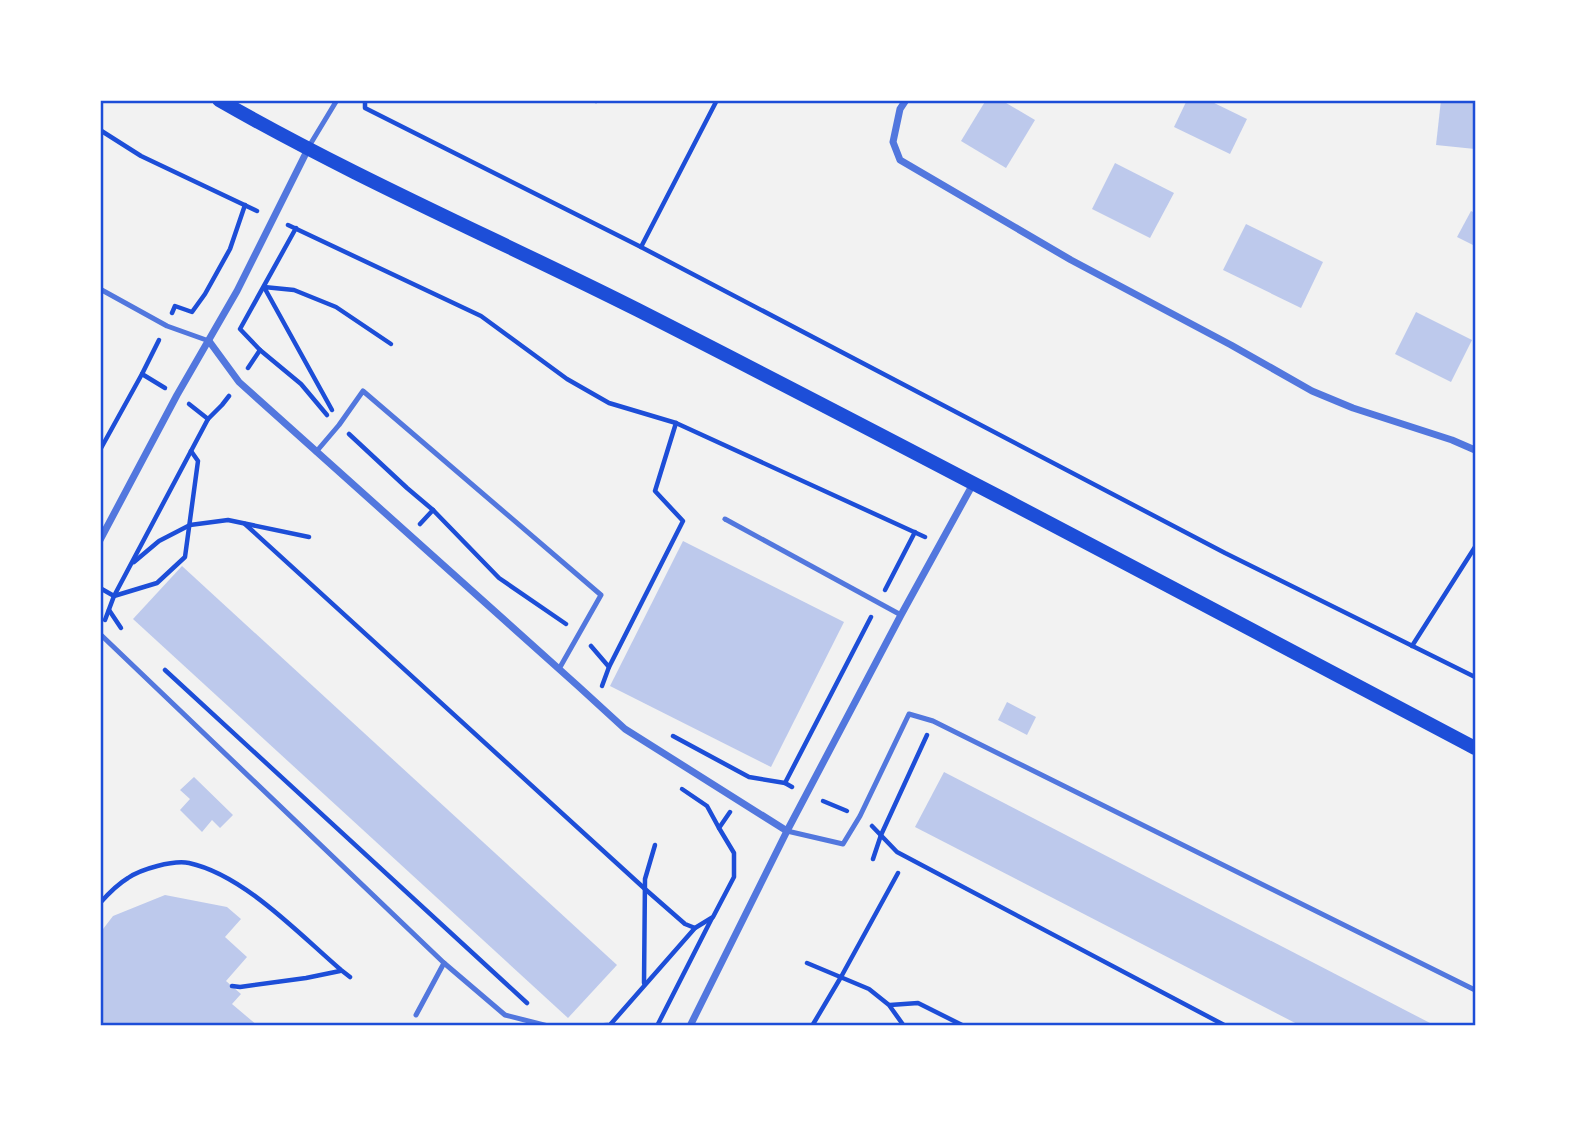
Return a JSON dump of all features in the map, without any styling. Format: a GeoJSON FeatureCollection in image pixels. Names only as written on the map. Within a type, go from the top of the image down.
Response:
{"type":"FeatureCollection","features":[{"type":"Feature","properties":{"kind":"main road"},"geometry":{"type":"LineString","coordinates":[[219,100],[308,148],[636,309],[1475,748]]}},
{"type":"Feature","properties":{"kind":"street"},"geometry":{"type":"LineString","coordinates":[[906,100],[900,110],[893,142],[900,160],[930,179],[1071,260],[1312,391],[1475,450]]}},
{"type":"Feature","properties":{"kind":"street"},"geometry":{"type":"LineString","coordinates":[[100,540],[177,395],[237,291],[308,148]]}},
{"type":"Feature","properties":{"kind":"street"},"geometry":{"type":"LineString","coordinates":[[209,341],[239,382],[625,729],[787,831]]}},
{"type":"Feature","properties":{"kind":"street"},"geometry":{"type":"LineString","coordinates":[[690,1026],[787,831],[973,483]]}},
{"type":"Feature","properties":{"kind":"lane"},"geometry":{"type":"LineString","coordinates":[[308,148],[337,100]]}},
{"type":"Feature","properties":{"kind":"lane"},"geometry":{"type":"LineString","coordinates":[[100,289],[167,326],[209,341]]}},
{"type":"Feature","properties":{"kind":"lane"},"geometry":{"type":"LineString","coordinates":[[316,452],[363,391],[601,595],[559,670]]}},
{"type":"Feature","properties":{"kind":"lane"},"geometry":{"type":"LineString","coordinates":[[725,519],[901,614]]}},
{"type":"Feature","properties":{"kind":"lane"},"geometry":{"type":"LineString","coordinates":[[100,634],[444,963],[505,1015],[548,1026]]}},
{"type":"Feature","properties":{"kind":"lane"},"geometry":{"type":"LineString","coordinates":[[787,831],[843,844],[860,816],[909,714],[933,722],[1475,990]]}},
{"type":"Feature","properties":{"kind":"lane"},"geometry":{"type":"LineString","coordinates":[[416,1015],[444,963]]}},
{"type":"Feature","properties":{"kind":"path"},"geometry":{"type":"LineString","coordinates":[[365,100],[365,108],[640,247],[1225,553],[1475,677]]}},
{"type":"Feature","properties":{"kind":"path"},"geometry":{"type":"LineString","coordinates":[[640,247],[717,100]]}},
{"type":"Feature","properties":{"kind":"path"},"geometry":{"type":"LineString","coordinates":[[100,130],[141,156],[481,316],[567,379],[609,403],[676,423],[939,544]]}},
{"type":"Feature","properties":{"kind":"path"},"geometry":{"type":"LineString","coordinates":[[104,622],[114,596],[208,418],[222,405],[260,350],[240,329],[296,228]]}},
{"type":"Feature","properties":{"kind":"path"},"geometry":{"type":"LineString","coordinates":[[264,286],[293,290],[336,307],[391,344]]}},
{"type":"Feature","properties":{"kind":"path"},"geometry":{"type":"LineString","coordinates":[[264,286],[332,409],[329,417]]}},
{"type":"Feature","properties":{"kind":"path"},"geometry":{"type":"LineString","coordinates":[[656,491],[676,423]]}},
{"type":"Feature","properties":{"kind":"path"},"geometry":{"type":"LineString","coordinates":[[100,588],[114,596],[157,583],[185,557],[198,461],[191,451]]}},
{"type":"Feature","properties":{"kind":"path"},"geometry":{"type":"LineString","coordinates":[[131,564],[159,541],[190,526],[228,520],[309,537]]}},
{"type":"Feature","properties":{"kind":"path"},"geometry":{"type":"LineString","coordinates":[[245,524],[645,889],[685,924],[695,928]]}},
{"type":"Feature","properties":{"kind":"path"},"geometry":{"type":"LineString","coordinates":[[785,783],[915,532]]}},
{"type":"Feature","properties":{"kind":"path"},"geometry":{"type":"LineString","coordinates":[[1412,646],[1475,547]]}},
{"type":"Feature","properties":{"kind":"path"},"geometry":{"type":"LineString","coordinates":[[108,610],[122,630]]}},
{"type":"Feature","properties":{"kind":"path"},"geometry":{"type":"LineString","coordinates":[[163,667],[438,922],[527,1003],[538,1009]]}},
{"type":"Feature","properties":{"kind":"path"},"geometry":{"type":"LineString","coordinates":[[601,688],[609,667]]}},
{"type":"Feature","properties":{"kind":"path"},"geometry":{"type":"LineString","coordinates":[[873,859],[881,835],[933,722]]}},
{"type":"Feature","properties":{"kind":"path"},"geometry":{"type":"LineString","coordinates":[[668,733],[749,778],[785,783],[806,795],[860,816],[897,852],[1226,1026]]}},
{"type":"Feature","properties":{"kind":"path"},"geometry":{"type":"LineString","coordinates":[[657,1026],[734,877],[734,853],[719,828],[738,800]]}},
{"type":"Feature","properties":{"kind":"path"},"geometry":{"type":"LineString","coordinates":[[644,985],[645,879],[655,845]]}},
{"type":"Feature","properties":{"kind":"path"},"geometry":{"type":"LineString","coordinates":[[100,903],[128,877],[159,865],[187,863],[224,876],[255,896],[350,977]]}},
{"type":"Feature","properties":{"kind":"path"},"geometry":{"type":"LineString","coordinates":[[812,1026],[898,873]]}},
{"type":"Feature","properties":{"kind":"path"},"geometry":{"type":"LineString","coordinates":[[589,1026],[609,1026],[695,928],[713,917]]}},
{"type":"Feature","properties":{"kind":"path"},"geometry":{"type":"LineString","coordinates":[[807,962],[869,989],[889,1005],[904,1026]]}},
{"type":"Feature","properties":{"kind":"path"},"geometry":{"type":"LineString","coordinates":[[232,986],[306,978],[341,970]]}},
{"type":"Feature","properties":{"kind":"path"},"geometry":{"type":"LineString","coordinates":[[889,1005],[918,1003],[964,1026]]}},
{"type":"Feature","properties":{"kind":"building"},"geometry":{"type":"Polygon","coordinates":[[[986,100],[1001,100],[1035,120],[1006,168],[961,141],[986,100]]]}},
{"type":"Feature","properties":{"kind":"building"},"geometry":{"type":"Polygon","coordinates":[[[1187,100],[1208,100],[1247,119],[1230,154],[1174,127],[1187,100]]]}},
{"type":"Feature","properties":{"kind":"building"},"geometry":{"type":"Polygon","coordinates":[[[1441,100],[1475,100],[1475,149],[1436,145],[1441,100]]]}},
{"type":"Feature","properties":{"kind":"building"},"geometry":{"type":"Polygon","coordinates":[[[1115,163],[1174,193],[1150,238],[1092,209],[1115,163]]]}},
{"type":"Feature","properties":{"kind":"building"},"geometry":{"type":"Polygon","coordinates":[[[1471,211],[1475,213],[1475,246],[1457,237],[1471,211]]]}},
{"type":"Feature","properties":{"kind":"building"},"geometry":{"type":"Polygon","coordinates":[[[1246,224],[1323,262],[1301,308],[1223,270],[1246,224]]]}},
{"type":"Feature","properties":{"kind":"building"},"geometry":{"type":"Polygon","coordinates":[[[1416,312],[1472,340],[1451,382],[1395,354],[1416,312]]]}},
{"type":"Feature","properties":{"kind":"building"},"geometry":{"type":"Polygon","coordinates":[[[683,541],[844,622],[771,767],[610,686],[683,541]]]}},
{"type":"Feature","properties":{"kind":"building"},"geometry":{"type":"Polygon","coordinates":[[[182,566],[617,965],[568,1018],[133,619],[182,566]]]}},
{"type":"Feature","properties":{"kind":"building"},"geometry":{"type":"Polygon","coordinates":[[[1007,702],[1036,717],[1027,735],[998,720],[1007,702]]]}},
{"type":"Feature","properties":{"kind":"building"},"geometry":{"type":"Polygon","coordinates":[[[944,772],[1432,1024],[1431,1026],[1301,1026],[915,827],[944,772]]]}},
{"type":"Feature","properties":{"kind":"building"},"geometry":{"type":"Polygon","coordinates":[[[194,777],[233,815],[220,828],[212,820],[202,832],[180,810],[190,799],[180,790],[194,777]]]}},
{"type":"Feature","properties":{"kind":"building"},"geometry":{"type":"Polygon","coordinates":[[[165,895],[227,907],[241,919],[225,937],[247,957],[226,981],[241,994],[232,1004],[258,1026],[100,1026],[100,933],[113,916],[165,895]]]}}]}
